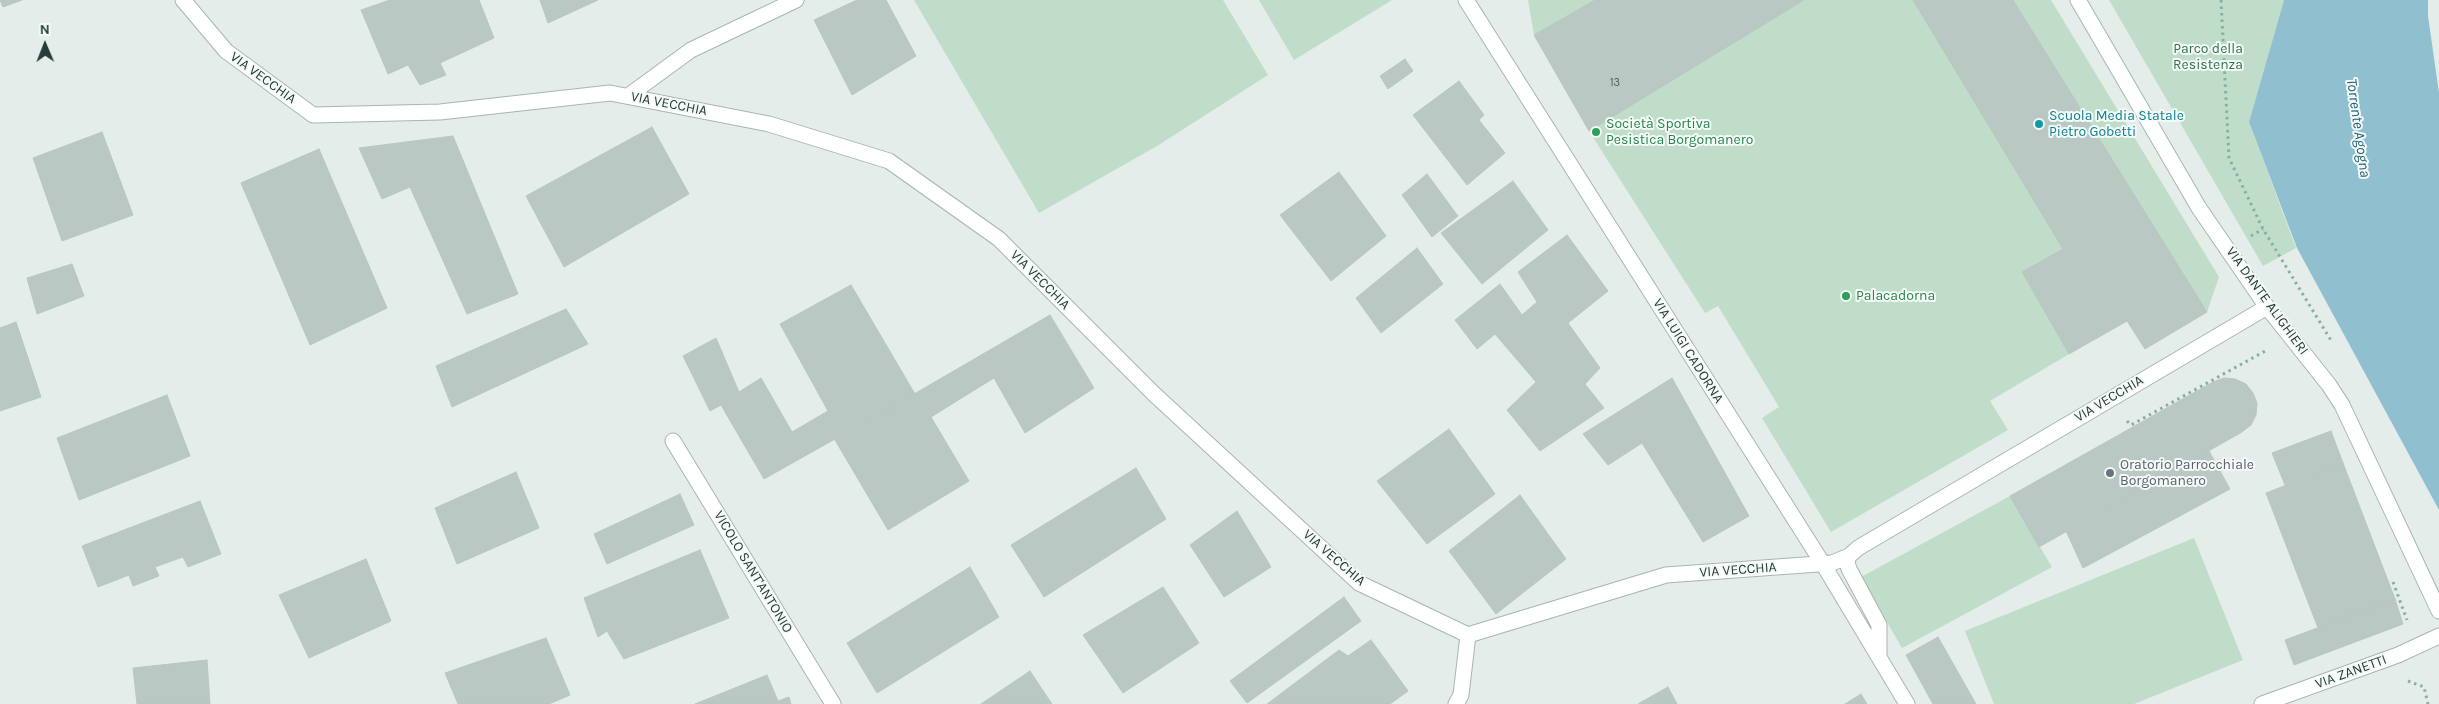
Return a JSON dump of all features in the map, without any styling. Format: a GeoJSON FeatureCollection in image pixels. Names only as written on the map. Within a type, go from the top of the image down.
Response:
{"type":"FeatureCollection","features":[{"type":"Feature","properties":{"kind":"street","name":"VIA VECCHIA"},"geometry":{"type":"LineString","coordinates":[[183,0],[226,51],[313,115],[440,112],[610,93],[770,124],[889,162],[999,239],[1154,394],[1359,583],[1468,635],[1666,575],[1823,564],[1840,561],[1858,548],[2267,307]]}},
{"type":"Feature","properties":{"kind":"street"},"geometry":{"type":"LineString","coordinates":[[628,96],[691,50],[796,0]]}},
{"type":"Feature","properties":{"kind":"street","name":"VIA LUIGI CADORNA"},"geometry":{"type":"LineString","coordinates":[[1466,0],[1823,564],[1906,704]]}},
{"type":"Feature","properties":{"kind":"street","name":"VIA DANTE ALIGHIERI"},"geometry":{"type":"LineString","coordinates":[[2078,0],[2199,208],[2267,307],[2329,385],[2342,405],[2439,611]]}},
{"type":"Feature","properties":{"kind":"street","name":"VICOLO SANT'ANTONIO"},"geometry":{"type":"LineString","coordinates":[[673,440],[833,704]]}},
{"type":"Feature","properties":{"kind":"street"},"geometry":{"type":"LineString","coordinates":[[1849,556],[1847,562],[1849,569],[1880,625],[1879,658]]}},
{"type":"Feature","properties":{"kind":"street"},"geometry":{"type":"LineString","coordinates":[[1456,704],[1461,695],[1468,635]]}},
{"type":"Feature","properties":{"kind":"street","name":"VIA ZANETTI"},"geometry":{"type":"LineString","coordinates":[[2262,704],[2398,656],[2439,636]]}},
{"type":"Feature","properties":{"kind":"path"},"geometry":{"type":"LineString","coordinates":[[2221,0],[2229,158],[2263,229]]}},
{"type":"Feature","properties":{"kind":"path"},"geometry":{"type":"LineString","coordinates":[[2111,398],[2130,425],[2274,347]]}},
{"type":"Feature","properties":{"kind":"path"},"geometry":{"type":"LineString","coordinates":[[2406,680],[2424,687],[2428,704]]}},
{"type":"Feature","properties":{"kind":"green space"},"geometry":{"type":"Polygon","coordinates":[[[914,0],[1223,0],[1268,75],[1157,146],[1039,213],[914,0]]]}},
{"type":"Feature","properties":{"kind":"green space"},"geometry":{"type":"Polygon","coordinates":[[[1259,0],[1392,0],[1294,60],[1259,0]]]}},
{"type":"Feature","properties":{"kind":"green space"},"geometry":{"type":"Polygon","coordinates":[[[1528,0],[1595,0],[1534,35],[1528,0]]]}},
{"type":"Feature","properties":{"kind":"green space"},"geometry":{"type":"Polygon","coordinates":[[[1804,0],[1913,0],[2063,249],[2022,272],[2069,354],[1990,401],[2008,430],[1831,532],[1762,418],[1779,407],[1718,306],[1705,313],[1589,131],[1804,0]]]}},
{"type":"Feature","properties":{"kind":"green space"},"geometry":{"type":"Polygon","coordinates":[[[2013,0],[2051,0],[2219,277],[2207,312],[2013,0]]]}},
{"type":"Feature","properties":{"kind":"green space","name":"Parco della Resistenza"},"geometry":{"type":"Polygon","coordinates":[[[2109,0],[2284,0],[2249,122],[2296,248],[2263,266],[2109,0]]]}},
{"type":"Feature","properties":{"kind":"green space"},"geometry":{"type":"Polygon","coordinates":[[[2010,496],[2052,567],[1902,648],[1861,577],[2010,496]]]}},
{"type":"Feature","properties":{"kind":"green space"},"geometry":{"type":"Polygon","coordinates":[[[2194,538],[2243,660],[2134,704],[1994,704],[1965,631],[2194,538]]]}},
{"type":"Feature","properties":{"kind":"water","name":"Torrente Agogna"},"geometry":{"type":"Polygon","coordinates":[[[2284,0],[2428,0],[2428,16],[2439,93],[2439,510],[2297,248],[2249,122],[2284,0]]]}},
{"type":"Feature","properties":{"kind":"building"},"geometry":{"type":"Polygon","coordinates":[[[0,0],[22,0],[3,7],[0,0]]]}},
{"type":"Feature","properties":{"kind":"building"},"geometry":{"type":"Polygon","coordinates":[[[390,0],[479,0],[494,38],[440,63],[446,75],[420,85],[408,65],[388,74],[361,10],[390,0]]]}},
{"type":"Feature","properties":{"kind":"building"},"geometry":{"type":"Polygon","coordinates":[[[540,0],[598,0],[548,23],[540,0]]]}},
{"type":"Feature","properties":{"kind":"building"},"geometry":{"type":"Polygon","coordinates":[[[857,0],[886,0],[916,56],[852,95],[814,20],[857,0]]]}},
{"type":"Feature","properties":{"kind":"building"},"geometry":{"type":"Polygon","coordinates":[[[1595,0],[1804,0],[1589,131],[1534,35],[1595,0]]]}},
{"type":"Feature","properties":{"kind":"building","name":"Scuola Media Statale Pietro Gobetti"},"geometry":{"type":"Polygon","coordinates":[[[1913,0],[2013,0],[2207,312],[2145,349],[2127,321],[2069,354],[2022,272],[2063,249],[1913,0]]]}},
{"type":"Feature","properties":{"kind":"building"},"geometry":{"type":"Polygon","coordinates":[[[1405,59],[1413,71],[1388,89],[1380,76],[1405,59]]]}},
{"type":"Feature","properties":{"kind":"building"},"geometry":{"type":"Polygon","coordinates":[[[1459,81],[1484,115],[1479,120],[1505,153],[1467,185],[1413,115],[1459,81]]]}},
{"type":"Feature","properties":{"kind":"building"},"geometry":{"type":"Polygon","coordinates":[[[652,127],[689,194],[564,267],[526,196],[652,127]]]}},
{"type":"Feature","properties":{"kind":"building"},"geometry":{"type":"Polygon","coordinates":[[[102,132],[133,215],[62,241],[33,158],[102,132]]]}},
{"type":"Feature","properties":{"kind":"building"},"geometry":{"type":"Polygon","coordinates":[[[453,136],[518,294],[467,314],[410,187],[382,199],[359,148],[453,136]]]}},
{"type":"Feature","properties":{"kind":"building"},"geometry":{"type":"Polygon","coordinates":[[[319,149],[387,308],[310,345],[241,183],[319,149]]]}},
{"type":"Feature","properties":{"kind":"building"},"geometry":{"type":"Polygon","coordinates":[[[1339,172],[1386,236],[1331,281],[1280,215],[1339,172]]]}},
{"type":"Feature","properties":{"kind":"building"},"geometry":{"type":"Polygon","coordinates":[[[1427,174],[1458,216],[1432,237],[1402,195],[1427,174]]]}},
{"type":"Feature","properties":{"kind":"building"},"geometry":{"type":"Polygon","coordinates":[[[1513,181],[1548,230],[1482,284],[1441,233],[1513,181]]]}},
{"type":"Feature","properties":{"kind":"building"},"geometry":{"type":"Polygon","coordinates":[[[1567,235],[1608,291],[1568,323],[1600,368],[1585,384],[1604,408],[1540,451],[1507,410],[1536,382],[1495,334],[1477,349],[1455,320],[1500,284],[1522,315],[1537,302],[1518,272],[1567,235]]]}},
{"type":"Feature","properties":{"kind":"building"},"geometry":{"type":"Polygon","coordinates":[[[1417,248],[1443,284],[1381,333],[1356,298],[1417,248]]]}},
{"type":"Feature","properties":{"kind":"building"},"geometry":{"type":"Polygon","coordinates":[[[72,264],[84,296],[37,314],[27,278],[72,264]]]}},
{"type":"Feature","properties":{"kind":"building"},"geometry":{"type":"Polygon","coordinates":[[[851,285],[915,394],[764,479],[721,405],[710,411],[683,356],[716,338],[739,392],[761,378],[792,432],[828,411],[780,324],[851,285]]]}},
{"type":"Feature","properties":{"kind":"building"},"geometry":{"type":"Polygon","coordinates":[[[566,309],[588,344],[452,407],[436,366],[566,309]]]}},
{"type":"Feature","properties":{"kind":"building"},"geometry":{"type":"Polygon","coordinates":[[[1050,315],[1094,388],[1025,433],[994,378],[931,417],[969,481],[888,530],[835,440],[1050,315]]]}},
{"type":"Feature","properties":{"kind":"building"},"geometry":{"type":"Polygon","coordinates":[[[16,322],[41,397],[0,411],[0,328],[16,322]]]}},
{"type":"Feature","properties":{"kind":"building"},"geometry":{"type":"Polygon","coordinates":[[[1672,378],[1749,516],[1703,542],[1642,443],[1608,465],[1583,434],[1672,378]]]}},
{"type":"Feature","properties":{"kind":"building","name":"Oratorio Parrocchiale Borgomanero"},"geometry":{"type":"Polygon","coordinates":[[[2224,378],[2235,379],[2246,384],[2253,393],[2257,403],[2256,415],[2251,425],[2242,432],[2039,547],[2010,496],[2213,382],[2224,378]]]}},
{"type":"Feature","properties":{"kind":"building"},"geometry":{"type":"Polygon","coordinates":[[[167,395],[190,456],[79,500],[57,438],[167,395]]]}},
{"type":"Feature","properties":{"kind":"building"},"geometry":{"type":"Polygon","coordinates":[[[1449,429],[1495,494],[1427,544],[1377,481],[1449,429]]]}},
{"type":"Feature","properties":{"kind":"building"},"geometry":{"type":"Polygon","coordinates":[[[2331,431],[2343,463],[2285,485],[2272,453],[2331,431]]]}},
{"type":"Feature","properties":{"kind":"building"},"geometry":{"type":"Polygon","coordinates":[[[2209,451],[2230,489],[2083,568],[2066,531],[2209,451]]]}},
{"type":"Feature","properties":{"kind":"building"},"geometry":{"type":"Polygon","coordinates":[[[2343,463],[2395,599],[2318,628],[2266,493],[2343,463]]]}},
{"type":"Feature","properties":{"kind":"building"},"geometry":{"type":"Polygon","coordinates":[[[1136,468],[1166,519],[1044,597],[1011,545],[1136,468]]]}},
{"type":"Feature","properties":{"kind":"building"},"geometry":{"type":"Polygon","coordinates":[[[516,472],[539,528],[457,564],[435,508],[516,472]]]}},
{"type":"Feature","properties":{"kind":"building"},"geometry":{"type":"Polygon","coordinates":[[[680,494],[694,525],[607,564],[594,534],[680,494]]]}},
{"type":"Feature","properties":{"kind":"building"},"geometry":{"type":"Polygon","coordinates":[[[1520,495],[1566,559],[1496,614],[1449,551],[1520,495]]]}},
{"type":"Feature","properties":{"kind":"building"},"geometry":{"type":"Polygon","coordinates":[[[200,501],[221,554],[188,567],[183,557],[155,567],[159,576],[133,586],[129,575],[98,587],[82,546],[200,501]]]}},
{"type":"Feature","properties":{"kind":"building"},"geometry":{"type":"Polygon","coordinates":[[[1237,511],[1271,567],[1224,597],[1190,545],[1237,511]]]}},
{"type":"Feature","properties":{"kind":"building"},"geometry":{"type":"Polygon","coordinates":[[[700,550],[729,618],[624,659],[607,631],[598,637],[584,598],[700,550]]]}},
{"type":"Feature","properties":{"kind":"building"},"geometry":{"type":"Polygon","coordinates":[[[366,559],[391,621],[309,658],[279,595],[366,559]]]}},
{"type":"Feature","properties":{"kind":"building"},"geometry":{"type":"Polygon","coordinates":[[[970,567],[999,617],[877,693],[847,643],[970,567]]]}},
{"type":"Feature","properties":{"kind":"building"},"geometry":{"type":"Polygon","coordinates":[[[1163,587],[1199,643],[1123,693],[1083,635],[1163,587]]]}},
{"type":"Feature","properties":{"kind":"building"},"geometry":{"type":"Polygon","coordinates":[[[1344,597],[1361,621],[1247,703],[1230,681],[1344,597]]]}},
{"type":"Feature","properties":{"kind":"building"},"geometry":{"type":"Polygon","coordinates":[[[2395,599],[2403,624],[2294,665],[2285,640],[2395,599]]]}},
{"type":"Feature","properties":{"kind":"building"},"geometry":{"type":"Polygon","coordinates":[[[1938,637],[1976,704],[1933,704],[1906,655],[1938,637]]]}},
{"type":"Feature","properties":{"kind":"building"},"geometry":{"type":"Polygon","coordinates":[[[546,638],[570,695],[549,704],[458,704],[445,673],[546,638]]]}},
{"type":"Feature","properties":{"kind":"building"},"geometry":{"type":"Polygon","coordinates":[[[1371,640],[1408,691],[1390,704],[1267,704],[1339,650],[1348,656],[1371,640]]]}},
{"type":"Feature","properties":{"kind":"building"},"geometry":{"type":"Polygon","coordinates":[[[207,660],[210,704],[137,704],[133,668],[207,660]]]}},
{"type":"Feature","properties":{"kind":"building"},"geometry":{"type":"Polygon","coordinates":[[[1030,671],[1052,704],[981,704],[1030,671]]]}},
{"type":"Feature","properties":{"kind":"building"},"geometry":{"type":"Polygon","coordinates":[[[767,675],[778,701],[789,697],[791,704],[695,704],[767,675]]]}},
{"type":"Feature","properties":{"kind":"building"},"geometry":{"type":"Polygon","coordinates":[[[1668,687],[1677,704],[1638,704],[1668,687]]]}},
{"type":"Feature","properties":{"kind":"building"},"geometry":{"type":"Polygon","coordinates":[[[1861,694],[1867,704],[1845,704],[1861,694]]]}},
{"type":"Feature","properties":{"kind":"place","name":"Scuola Media Statale Pietro Gobetti"},"geometry":{"type":"Point","coordinates":[2039,124]}},
{"type":"Feature","properties":{"kind":"place","name":"Società Sportiva Pesistica Borgomanero"},"geometry":{"type":"Point","coordinates":[1596,132]}},
{"type":"Feature","properties":{"kind":"place","name":"Palacadorna"},"geometry":{"type":"Point","coordinates":[1846,296]}},
{"type":"Feature","properties":{"kind":"place","name":"Oratorio Parrocchiale Borgomanero"},"geometry":{"type":"Point","coordinates":[2110,473]}}]}
